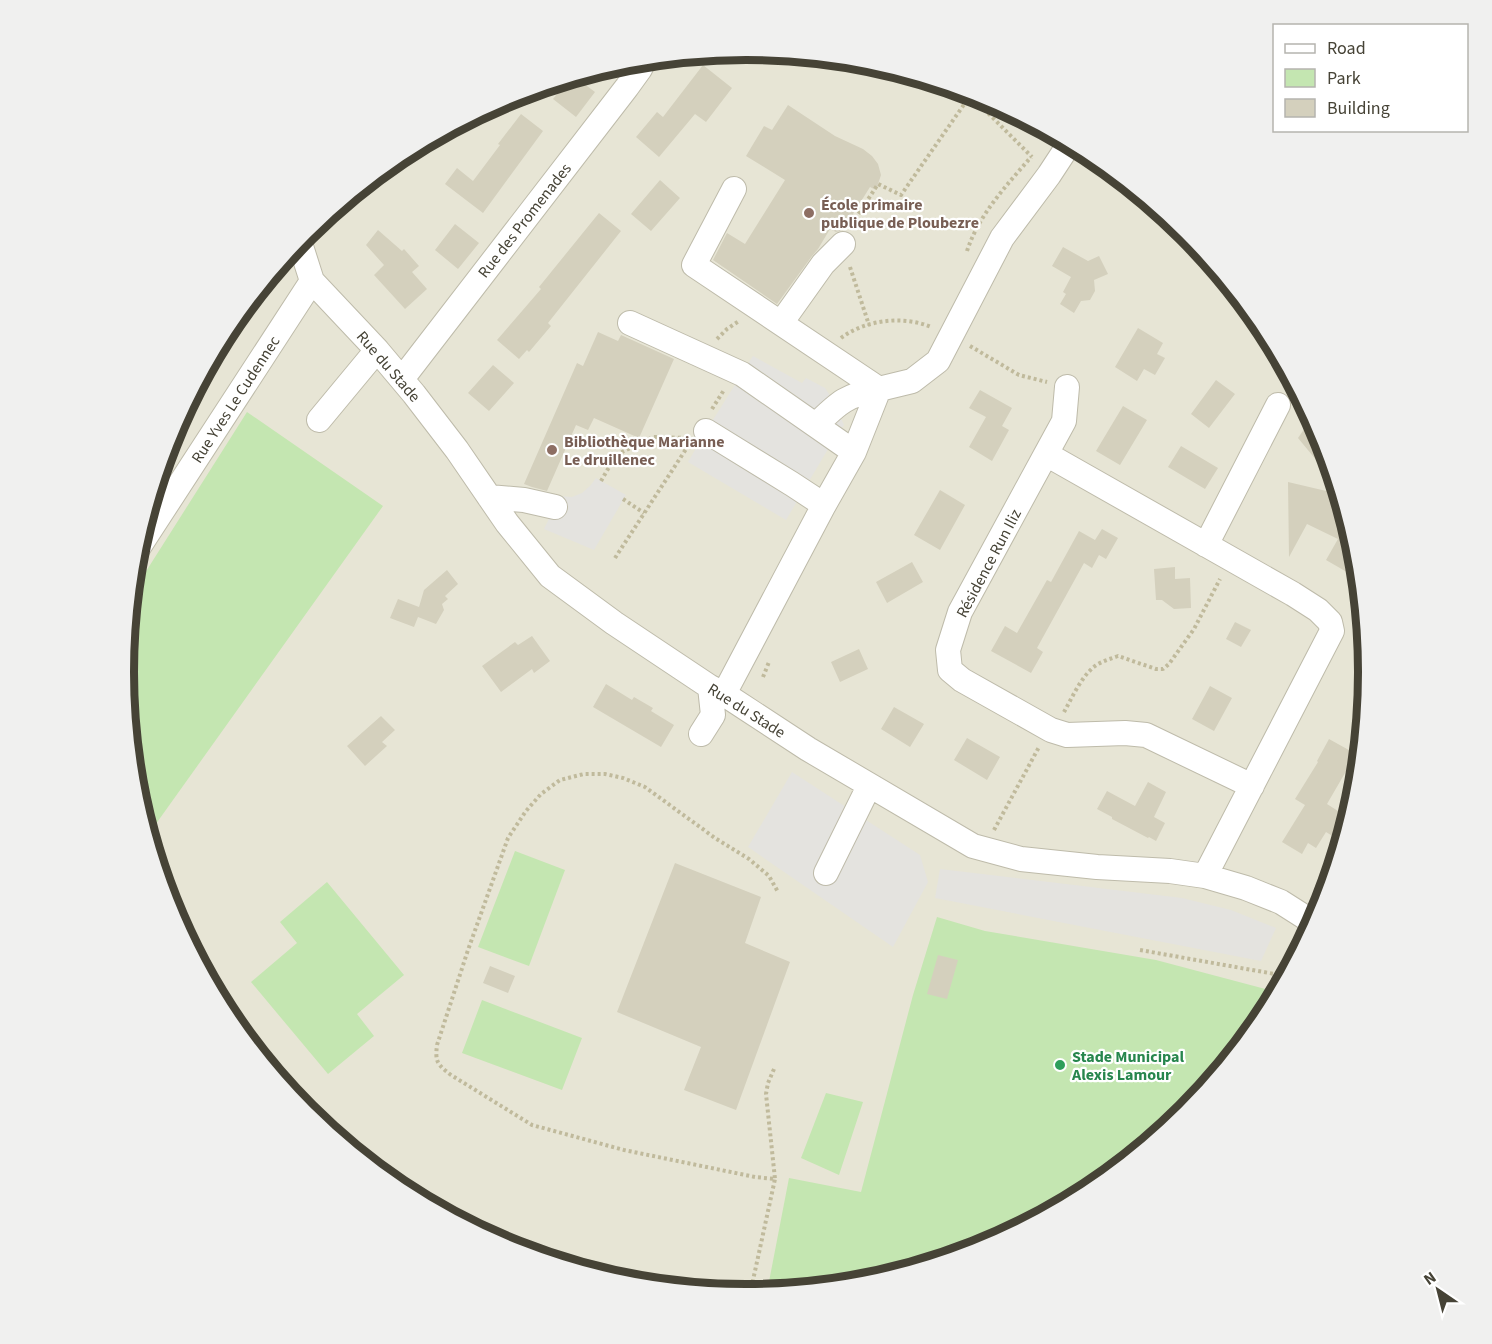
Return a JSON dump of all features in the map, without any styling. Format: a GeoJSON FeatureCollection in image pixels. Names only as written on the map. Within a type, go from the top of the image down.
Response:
{"type":"FeatureCollection","features":[{"type":"Feature","properties":{"kind":"street","name":"Rue des Promenades"},"geometry":{"type":"LineString","coordinates":[[402,379],[639,70]]}},
{"type":"Feature","properties":{"kind":"street"},"geometry":{"type":"LineString","coordinates":[[816,425],[836,405],[857,393],[912,381],[939,361],[1002,238],[1065,150]]}},
{"type":"Feature","properties":{"kind":"street"},"geometry":{"type":"LineString","coordinates":[[734,189],[694,265],[879,389]]}},
{"type":"Feature","properties":{"kind":"street"},"geometry":{"type":"LineString","coordinates":[[781,323],[823,264],[843,244]]}},
{"type":"Feature","properties":{"kind":"street"},"geometry":{"type":"LineString","coordinates":[[302,250],[312,281]]}},
{"type":"Feature","properties":{"kind":"street","name":"Rue du Stade"},"geometry":{"type":"LineString","coordinates":[[312,281],[402,379],[457,450],[507,523],[550,576],[614,623],[717,691],[869,786],[970,844],[1021,859],[1205,876],[1246,888],[1281,902],[1306,918]]}},
{"type":"Feature","properties":{"kind":"street","name":"Rue Yves Le Cudennec"},"geometry":{"type":"LineString","coordinates":[[152,527],[312,281]]}},
{"type":"Feature","properties":{"kind":"street"},"geometry":{"type":"LineString","coordinates":[[630,323],[742,374],[854,452]]}},
{"type":"Feature","properties":{"kind":"street"},"geometry":{"type":"LineString","coordinates":[[319,420],[377,350]]}},
{"type":"Feature","properties":{"kind":"street","name":"Résidence Run Iliz"},"geometry":{"type":"LineString","coordinates":[[1067,387],[1065,421],[960,612],[948,650],[950,670],[962,680],[1051,730],[1067,735],[1125,733],[1146,735],[1252,786]]}},
{"type":"Feature","properties":{"kind":"street"},"geometry":{"type":"LineString","coordinates":[[701,734],[713,715],[717,691],[854,452],[879,389]]}},
{"type":"Feature","properties":{"kind":"street"},"geometry":{"type":"LineString","coordinates":[[1206,545],[1278,405]]}},
{"type":"Feature","properties":{"kind":"street"},"geometry":{"type":"LineString","coordinates":[[709,420],[792,484],[824,505]]}},
{"type":"Feature","properties":{"kind":"street"},"geometry":{"type":"LineString","coordinates":[[1046,454],[1318,610],[1330,622],[1332,631],[1205,876]]}},
{"type":"Feature","properties":{"kind":"street"},"geometry":{"type":"LineString","coordinates":[[489,497],[524,500],[555,507]]}},
{"type":"Feature","properties":{"kind":"street"},"geometry":{"type":"LineString","coordinates":[[826,873],[869,786]]}},
{"type":"Feature","properties":{"kind":"path"},"geometry":{"type":"LineString","coordinates":[[878,184],[901,195],[964,101]]}},
{"type":"Feature","properties":{"kind":"path"},"geometry":{"type":"LineString","coordinates":[[985,109],[1049,175]]}},
{"type":"Feature","properties":{"kind":"path"},"geometry":{"type":"LineString","coordinates":[[706,358],[717,339],[743,318],[753,304]]}},
{"type":"Feature","properties":{"kind":"path"},"geometry":{"type":"LineString","coordinates":[[830,356],[840,338],[848,333],[884,321],[920,322],[951,336],[1019,375],[1067,387]]}},
{"type":"Feature","properties":{"kind":"path"},"geometry":{"type":"LineString","coordinates":[[709,420],[735,371]]}},
{"type":"Feature","properties":{"kind":"path"},"geometry":{"type":"LineString","coordinates":[[601,481],[616,455],[653,437],[693,438],[615,558]]}},
{"type":"Feature","properties":{"kind":"path"},"geometry":{"type":"LineString","coordinates":[[623,499],[644,513]]}},
{"type":"Feature","properties":{"kind":"path"},"geometry":{"type":"LineString","coordinates":[[970,844],[978,832],[992,835],[1038,747],[1057,724],[1082,681],[1095,666],[1118,656],[1156,669],[1163,669],[1194,629],[1231,559]]}},
{"type":"Feature","properties":{"kind":"path"},"geometry":{"type":"LineString","coordinates":[[763,677],[772,656]]}},
{"type":"Feature","properties":{"kind":"path"},"geometry":{"type":"LineString","coordinates":[[775,1179],[755,1177],[624,1150],[532,1125],[451,1075],[439,1066],[435,1058],[437,1045],[508,838],[526,811],[541,794],[560,780],[584,774],[605,774],[645,787],[715,838],[749,859],[769,876],[778,892]]}},
{"type":"Feature","properties":{"kind":"path"},"geometry":{"type":"LineString","coordinates":[[1140,950],[1278,975]]}},
{"type":"Feature","properties":{"kind":"path"},"geometry":{"type":"LineString","coordinates":[[752,1284],[775,1179],[766,1094],[774,1070]]}},
{"type":"Feature","properties":{"kind":"shaded area"},"geometry":{"type":"Polygon","coordinates":[[[706,61],[786,61],[826,65],[904,81],[943,92],[1017,123],[1086,163],[1119,186],[1179,239],[1206,268],[1232,299],[1276,366],[1295,401],[1326,475],[1346,553],[1353,592],[1357,632],[1357,712],[1353,752],[1337,830],[1326,869],[1295,943],[1255,1012],[1232,1045],[1179,1105],[1150,1132],[1119,1158],[1052,1202],[1017,1221],[943,1252],[865,1272],[786,1283],[706,1283],[666,1279],[588,1263],[549,1252],[475,1221],[406,1181],[373,1158],[313,1105],[286,1076],[260,1045],[216,978],[197,943],[166,869],[146,791],[139,752],[135,712],[135,632],[139,592],[155,514],[166,475],[197,401],[237,332],[260,299],[313,239],[342,212],[373,186],[440,142],[475,123],[549,92],[627,72],[666,65],[706,61]]]}},
{"type":"Feature","properties":{"kind":"shaded area"},"geometry":{"type":"Polygon","coordinates":[[[753,356],[802,383],[806,378],[825,388],[844,425],[786,520],[688,462],[753,356]]]}},
{"type":"Feature","properties":{"kind":"shaded area"},"geometry":{"type":"Polygon","coordinates":[[[596,478],[626,495],[594,550],[544,529],[560,496],[572,497],[582,493],[596,478]]]}},
{"type":"Feature","properties":{"kind":"shaded area"},"geometry":{"type":"Polygon","coordinates":[[[792,772],[920,855],[928,882],[893,947],[748,847],[792,772]]]}},
{"type":"Feature","properties":{"kind":"shaded area"},"geometry":{"type":"Polygon","coordinates":[[[940,869],[1182,898],[1231,910],[1276,928],[1261,961],[935,898],[940,869]]]}},
{"type":"Feature","properties":{"kind":"green space"},"geometry":{"type":"Polygon","coordinates":[[[247,412],[383,506],[154,826],[139,752],[135,712],[135,632],[141,579],[247,412]]]}},
{"type":"Feature","properties":{"kind":"green space"},"geometry":{"type":"Polygon","coordinates":[[[515,851],[565,870],[529,966],[478,947],[515,851]]]}},
{"type":"Feature","properties":{"kind":"green space"},"geometry":{"type":"Polygon","coordinates":[[[327,882],[404,975],[357,1014],[374,1036],[328,1074],[251,982],[297,943],[280,922],[327,882]]]}},
{"type":"Feature","properties":{"kind":"green space","name":"Stade Municipal Alexis Lamour"},"geometry":{"type":"Polygon","coordinates":[[[937,917],[985,931],[1156,960],[1269,990],[1232,1045],[1179,1105],[1119,1158],[1052,1202],[1017,1221],[943,1252],[865,1272],[826,1279],[769,1283],[789,1178],[861,1192],[913,995],[937,917]]]}},
{"type":"Feature","properties":{"kind":"green space"},"geometry":{"type":"Polygon","coordinates":[[[482,1000],[582,1038],[562,1090],[462,1053],[482,1000]]]}},
{"type":"Feature","properties":{"kind":"green space"},"geometry":{"type":"Polygon","coordinates":[[[826,1093],[863,1102],[839,1175],[801,1158],[826,1093]]]}},
{"type":"Feature","properties":{"kind":"building"},"geometry":{"type":"Polygon","coordinates":[[[703,65],[732,88],[706,122],[695,114],[659,157],[636,137],[657,112],[663,117],[703,65]]]}},
{"type":"Feature","properties":{"kind":"building"},"geometry":{"type":"Polygon","coordinates":[[[582,83],[595,92],[576,117],[553,99],[562,88],[582,83]]]}},
{"type":"Feature","properties":{"kind":"building","name":"École primaire publique de Ploubezre"},"geometry":{"type":"Polygon","coordinates":[[[788,105],[835,136],[863,149],[878,164],[881,175],[876,190],[870,187],[843,230],[836,232],[830,229],[777,304],[713,260],[727,233],[745,244],[785,180],[746,156],[764,126],[772,130],[788,105]]]}},
{"type":"Feature","properties":{"kind":"building"},"geometry":{"type":"Polygon","coordinates":[[[521,114],[543,131],[483,213],[445,184],[457,168],[473,181],[521,114]]]}},
{"type":"Feature","properties":{"kind":"building"},"geometry":{"type":"Polygon","coordinates":[[[660,180],[680,198],[651,231],[631,214],[660,180]]]}},
{"type":"Feature","properties":{"kind":"building"},"geometry":{"type":"Polygon","coordinates":[[[599,213],[621,231],[548,323],[551,326],[529,352],[527,350],[519,359],[497,340],[541,289],[539,287],[599,213]]]}},
{"type":"Feature","properties":{"kind":"building"},"geometry":{"type":"Polygon","coordinates":[[[455,224],[479,243],[458,269],[435,250],[455,224]]]}},
{"type":"Feature","properties":{"kind":"building"},"geometry":{"type":"Polygon","coordinates":[[[378,230],[402,251],[404,249],[419,266],[412,272],[427,289],[405,309],[374,275],[384,265],[366,245],[378,230]]]}},
{"type":"Feature","properties":{"kind":"building"},"geometry":{"type":"Polygon","coordinates":[[[1063,247],[1088,261],[1099,256],[1108,274],[1094,280],[1095,291],[1090,300],[1081,301],[1074,313],[1060,304],[1071,277],[1052,266],[1063,247]]]}},
{"type":"Feature","properties":{"kind":"building"},"geometry":{"type":"Polygon","coordinates":[[[1138,328],[1163,343],[1157,354],[1165,358],[1155,375],[1144,369],[1137,381],[1115,367],[1138,328]]]}},
{"type":"Feature","properties":{"kind":"building"},"geometry":{"type":"Polygon","coordinates":[[[598,332],[618,341],[621,335],[674,359],[639,438],[594,418],[588,430],[576,425],[547,491],[524,484],[577,363],[583,366],[598,332]]]}},
{"type":"Feature","properties":{"kind":"building"},"geometry":{"type":"Polygon","coordinates":[[[493,365],[514,383],[489,411],[468,393],[493,365]]]}},
{"type":"Feature","properties":{"kind":"building"},"geometry":{"type":"Polygon","coordinates":[[[1216,380],[1235,394],[1209,428],[1191,414],[1216,380]]]}},
{"type":"Feature","properties":{"kind":"building"},"geometry":{"type":"Polygon","coordinates":[[[980,390],[1012,408],[1002,426],[1009,430],[992,461],[969,447],[986,417],[969,408],[980,390]]]}},
{"type":"Feature","properties":{"kind":"building"},"geometry":{"type":"Polygon","coordinates":[[[1123,406],[1147,420],[1120,465],[1096,451],[1123,406]]]}},
{"type":"Feature","properties":{"kind":"building"},"geometry":{"type":"Polygon","coordinates":[[[1306,426],[1324,469],[1298,438],[1306,426]]]}},
{"type":"Feature","properties":{"kind":"building"},"geometry":{"type":"Polygon","coordinates":[[[1181,446],[1218,468],[1205,489],[1168,467],[1181,446]]]}},
{"type":"Feature","properties":{"kind":"building"},"geometry":{"type":"Polygon","coordinates":[[[1288,482],[1331,492],[1350,574],[1326,560],[1338,539],[1307,524],[1289,557],[1288,482]]]}},
{"type":"Feature","properties":{"kind":"building"},"geometry":{"type":"Polygon","coordinates":[[[940,490],[965,505],[940,550],[914,535],[940,490]]]}},
{"type":"Feature","properties":{"kind":"building"},"geometry":{"type":"Polygon","coordinates":[[[1102,529],[1118,538],[1106,559],[1099,555],[1092,568],[1084,563],[1037,648],[1043,652],[1031,673],[991,651],[1005,626],[1017,633],[1047,580],[1051,582],[1079,531],[1095,540],[1102,529]]]}},
{"type":"Feature","properties":{"kind":"building"},"geometry":{"type":"Polygon","coordinates":[[[912,562],[923,582],[887,603],[876,582],[912,562]]]}},
{"type":"Feature","properties":{"kind":"building"},"geometry":{"type":"Polygon","coordinates":[[[1175,567],[1175,579],[1190,578],[1191,608],[1174,609],[1162,600],[1156,600],[1154,569],[1175,567]]]}},
{"type":"Feature","properties":{"kind":"building"},"geometry":{"type":"Polygon","coordinates":[[[447,570],[458,584],[445,596],[448,599],[442,604],[444,610],[436,624],[418,617],[414,627],[390,618],[398,599],[419,607],[424,590],[447,570]]]}},
{"type":"Feature","properties":{"kind":"building"},"geometry":{"type":"Polygon","coordinates":[[[1235,622],[1251,630],[1241,647],[1226,639],[1235,622]]]}},
{"type":"Feature","properties":{"kind":"building"},"geometry":{"type":"Polygon","coordinates":[[[532,636],[550,661],[534,673],[532,669],[501,692],[482,666],[515,642],[518,645],[532,636]]]}},
{"type":"Feature","properties":{"kind":"building"},"geometry":{"type":"Polygon","coordinates":[[[859,649],[868,669],[840,682],[831,662],[859,649]]]}},
{"type":"Feature","properties":{"kind":"building"},"geometry":{"type":"Polygon","coordinates":[[[606,684],[632,700],[634,697],[653,708],[651,711],[674,725],[661,747],[593,707],[606,684]]]}},
{"type":"Feature","properties":{"kind":"building"},"geometry":{"type":"Polygon","coordinates":[[[1210,686],[1232,698],[1214,731],[1192,719],[1210,686]]]}},
{"type":"Feature","properties":{"kind":"building"},"geometry":{"type":"Polygon","coordinates":[[[894,707],[924,724],[910,747],[881,729],[894,707]]]}},
{"type":"Feature","properties":{"kind":"building"},"geometry":{"type":"Polygon","coordinates":[[[381,716],[395,730],[382,742],[387,746],[365,766],[347,746],[381,716]]]}},
{"type":"Feature","properties":{"kind":"building"},"geometry":{"type":"Polygon","coordinates":[[[967,738],[1000,757],[987,780],[954,760],[967,738]]]}},
{"type":"Feature","properties":{"kind":"building"},"geometry":{"type":"Polygon","coordinates":[[[1329,739],[1353,752],[1351,762],[1327,804],[1341,813],[1335,838],[1326,832],[1316,848],[1308,843],[1302,854],[1282,842],[1305,805],[1295,799],[1329,739]]]}},
{"type":"Feature","properties":{"kind":"building"},"geometry":{"type":"Polygon","coordinates":[[[1148,782],[1166,792],[1154,817],[1165,823],[1156,841],[1097,809],[1107,791],[1135,806],[1148,782]]]}},
{"type":"Feature","properties":{"kind":"building"},"geometry":{"type":"Polygon","coordinates":[[[675,863],[761,897],[745,943],[790,962],[736,1110],[684,1090],[701,1047],[617,1012],[675,863]]]}},
{"type":"Feature","properties":{"kind":"building"},"geometry":{"type":"Polygon","coordinates":[[[938,955],[958,960],[947,999],[927,994],[938,955]]]}},
{"type":"Feature","properties":{"kind":"building"},"geometry":{"type":"Polygon","coordinates":[[[490,966],[515,976],[508,993],[483,983],[490,966]]]}},
{"type":"Feature","properties":{"kind":"place","name":"École primaire publique de Ploubezre"},"geometry":{"type":"Point","coordinates":[809,213]}},
{"type":"Feature","properties":{"kind":"place","name":"Bibliothèque Marianne Le druillenec"},"geometry":{"type":"Point","coordinates":[552,450]}},
{"type":"Feature","properties":{"kind":"place","name":"Stade Municipal Alexis Lamour"},"geometry":{"type":"Point","coordinates":[1060,1065]}}]}
